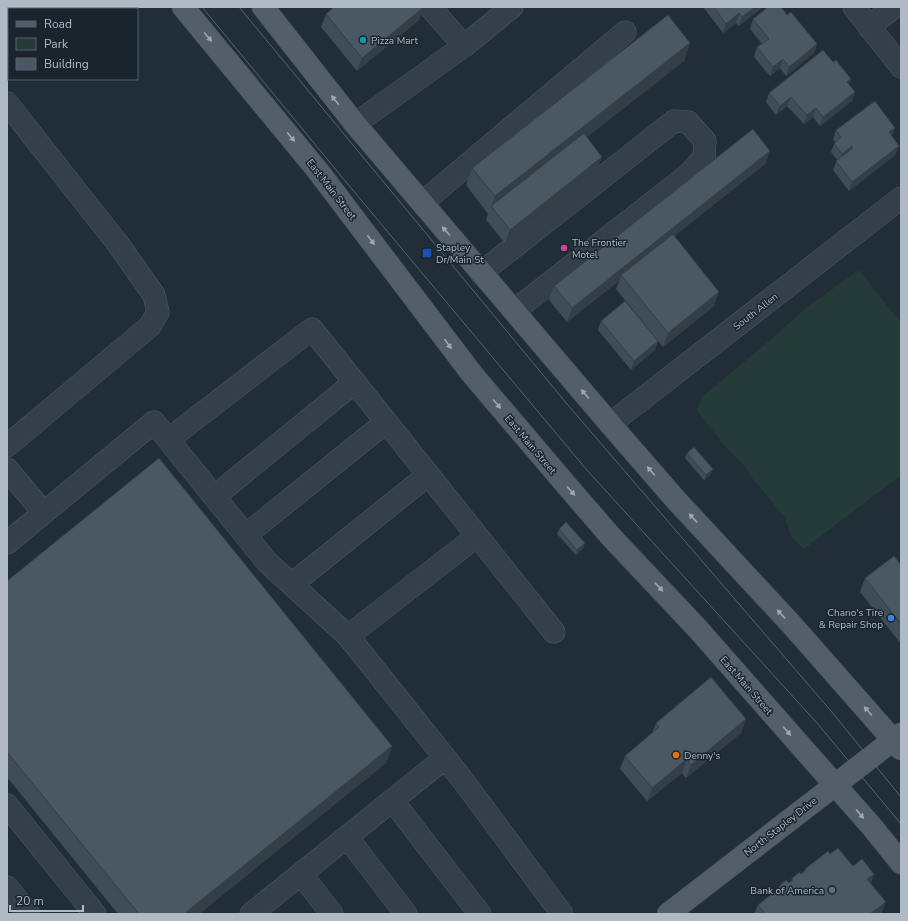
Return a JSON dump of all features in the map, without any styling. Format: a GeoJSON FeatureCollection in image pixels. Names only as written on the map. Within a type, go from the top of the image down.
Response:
{"type":"FeatureCollection","features":[{"type":"Feature","properties":{"kind":"main road","name":"East Main Street"},"geometry":{"type":"LineString","coordinates":[[183,7],[318,171],[472,374],[599,523],[697,628],[835,785],[901,863]]}},
{"type":"Feature","properties":{"kind":"main road"},"geometry":{"type":"LineString","coordinates":[[264,7],[355,124],[610,424],[672,495],[899,741]]}},
{"type":"Feature","properties":{"kind":"main road","name":"North Stapley Drive"},"geometry":{"type":"LineString","coordinates":[[668,914],[835,785],[899,741]]}},
{"type":"Feature","properties":{"kind":"street"},"geometry":{"type":"LineString","coordinates":[[430,7],[464,46]]}},
{"type":"Feature","properties":{"kind":"street"},"geometry":{"type":"LineString","coordinates":[[355,124],[464,46],[512,7]]}},
{"type":"Feature","properties":{"kind":"street"},"geometry":{"type":"LineString","coordinates":[[854,7],[901,67]]}},
{"type":"Feature","properties":{"kind":"street"},"geometry":{"type":"LineString","coordinates":[[869,27],[894,7]]}},
{"type":"Feature","properties":{"kind":"street"},"geometry":{"type":"LineString","coordinates":[[422,203],[625,32]]}},
{"type":"Feature","properties":{"kind":"street"},"geometry":{"type":"LineString","coordinates":[[7,103],[118,244],[154,296],[158,312],[150,326],[7,446]]}},
{"type":"Feature","properties":{"kind":"street"},"geometry":{"type":"LineString","coordinates":[[481,273],[674,121],[688,122],[705,141],[704,156],[689,174],[514,311]]}},
{"type":"Feature","properties":{"kind":"street","name":"South Allen"},"geometry":{"type":"LineString","coordinates":[[610,424],[901,198]]}},
{"type":"Feature","properties":{"kind":"street"},"geometry":{"type":"LineString","coordinates":[[169,439],[312,329],[554,632]]}},
{"type":"Feature","properties":{"kind":"street"},"geometry":{"type":"LineString","coordinates":[[215,496],[355,382]]}},
{"type":"Feature","properties":{"kind":"street"},"geometry":{"type":"LineString","coordinates":[[7,544],[154,422],[267,562],[348,636],[445,758],[556,912]]}},
{"type":"Feature","properties":{"kind":"street"},"geometry":{"type":"LineString","coordinates":[[246,535],[386,422]]}},
{"type":"Feature","properties":{"kind":"street"},"geometry":{"type":"LineString","coordinates":[[7,469],[44,513]]}},
{"type":"Feature","properties":{"kind":"street"},"geometry":{"type":"LineString","coordinates":[[292,584],[428,475]]}},
{"type":"Feature","properties":{"kind":"street"},"geometry":{"type":"LineString","coordinates":[[348,636],[477,536]]}},
{"type":"Feature","properties":{"kind":"street"},"geometry":{"type":"LineString","coordinates":[[252,914],[445,758]]}},
{"type":"Feature","properties":{"kind":"street"},"geometry":{"type":"LineString","coordinates":[[392,800],[480,914]]}},
{"type":"Feature","properties":{"kind":"street"},"geometry":{"type":"LineString","coordinates":[[7,805],[95,914]]}},
{"type":"Feature","properties":{"kind":"street"},"geometry":{"type":"LineString","coordinates":[[347,837],[406,914]]}},
{"type":"Feature","properties":{"kind":"street"},"geometry":{"type":"LineString","coordinates":[[302,874],[332,914]]}},
{"type":"Feature","properties":{"kind":"street"},"geometry":{"type":"LineString","coordinates":[[7,886],[29,914]]}},
{"type":"Feature","properties":{"kind":"green space"},"geometry":{"type":"Polygon","coordinates":[[[859,270],[901,323],[901,475],[804,549],[792,538],[785,518],[752,478],[747,469],[723,444],[697,410],[702,397],[806,308],[859,270]]]}},
{"type":"Feature","properties":{"kind":"building","name":"Pizza Mart"},"geometry":{"type":"Polygon","coordinates":[[[334,7],[424,7],[362,58],[326,14],[334,7]]]}},
{"type":"Feature","properties":{"kind":"building"},"geometry":{"type":"Polygon","coordinates":[[[714,7],[755,7],[742,17],[739,13],[726,24],[714,7]]]}},
{"type":"Feature","properties":{"kind":"building"},"geometry":{"type":"Polygon","coordinates":[[[768,7],[781,7],[787,15],[791,12],[817,44],[789,67],[783,59],[773,67],[757,47],[769,39],[753,19],[768,7]]]}},
{"type":"Feature","properties":{"kind":"building"},"geometry":{"type":"Polygon","coordinates":[[[668,15],[690,43],[495,196],[472,168],[668,15]]]}},
{"type":"Feature","properties":{"kind":"building"},"geometry":{"type":"Polygon","coordinates":[[[823,50],[833,62],[836,60],[851,79],[847,82],[855,92],[823,117],[816,108],[807,115],[791,97],[780,106],[769,93],[823,50]]]}},
{"type":"Feature","properties":{"kind":"building"},"geometry":{"type":"Polygon","coordinates":[[[875,101],[895,128],[889,132],[899,146],[852,182],[836,161],[853,148],[852,146],[842,154],[834,143],[841,137],[836,130],[875,101]]]}},
{"type":"Feature","properties":{"kind":"building"},"geometry":{"type":"Polygon","coordinates":[[[753,129],[770,151],[572,308],[554,286],[753,129]]]}},
{"type":"Feature","properties":{"kind":"building"},"geometry":{"type":"Polygon","coordinates":[[[584,133],[602,157],[510,230],[491,206],[584,133]]]}},
{"type":"Feature","properties":{"kind":"building"},"geometry":{"type":"Polygon","coordinates":[[[673,234],[719,292],[668,333],[621,275],[673,234]]]}},
{"type":"Feature","properties":{"kind":"building"},"geometry":{"type":"Polygon","coordinates":[[[625,301],[658,341],[634,361],[601,321],[625,301]]]}},
{"type":"Feature","properties":{"kind":"building"},"geometry":{"type":"Polygon","coordinates":[[[694,447],[713,469],[706,475],[687,453],[694,447]]]}},
{"type":"Feature","properties":{"kind":"building"},"geometry":{"type":"Polygon","coordinates":[[[159,458],[392,746],[184,914],[139,914],[7,752],[7,581],[159,458]]]}},
{"type":"Feature","properties":{"kind":"building"},"geometry":{"type":"Polygon","coordinates":[[[566,522],[585,543],[577,550],[559,529],[566,522]]]}},
{"type":"Feature","properties":{"kind":"building"},"geometry":{"type":"Polygon","coordinates":[[[894,556],[901,565],[901,624],[865,578],[894,556]]]}},
{"type":"Feature","properties":{"kind":"building","name":"Denny's"},"geometry":{"type":"Polygon","coordinates":[[[711,677],[746,719],[691,765],[687,759],[652,788],[625,756],[659,727],[656,723],[711,677]]]}},
{"type":"Feature","properties":{"kind":"building","name":"Bank of America"},"geometry":{"type":"Polygon","coordinates":[[[838,848],[853,866],[862,859],[874,874],[867,879],[886,902],[870,914],[765,914],[758,905],[781,886],[780,885],[786,880],[789,883],[793,880],[792,878],[800,872],[801,874],[806,870],[805,869],[828,851],[830,854],[838,848]]]}},
{"type":"Feature","properties":{"kind":"tram line"},"geometry":{"type":"LineString","coordinates":[[202,7],[586,469],[817,723],[901,824]]}},
{"type":"Feature","properties":{"kind":"tram line"},"geometry":{"type":"LineString","coordinates":[[239,7],[567,404],[831,711],[901,797]]}},
{"type":"Feature","properties":{"kind":"place","name":"Pizza Mart"},"geometry":{"type":"Point","coordinates":[363,40]}},
{"type":"Feature","properties":{"kind":"place","name":"The Frontier Motel"},"geometry":{"type":"Point","coordinates":[564,248]}},
{"type":"Feature","properties":{"kind":"place","name":"Stapley Dr/Main St"},"geometry":{"type":"Point","coordinates":[427,253]}},
{"type":"Feature","properties":{"kind":"place","name":"Chano's Tire & Repair Shop"},"geometry":{"type":"Point","coordinates":[891,618]}},
{"type":"Feature","properties":{"kind":"place","name":"Denny's"},"geometry":{"type":"Point","coordinates":[676,755]}},
{"type":"Feature","properties":{"kind":"place","name":"Bank of America"},"geometry":{"type":"Point","coordinates":[832,890]}}]}
